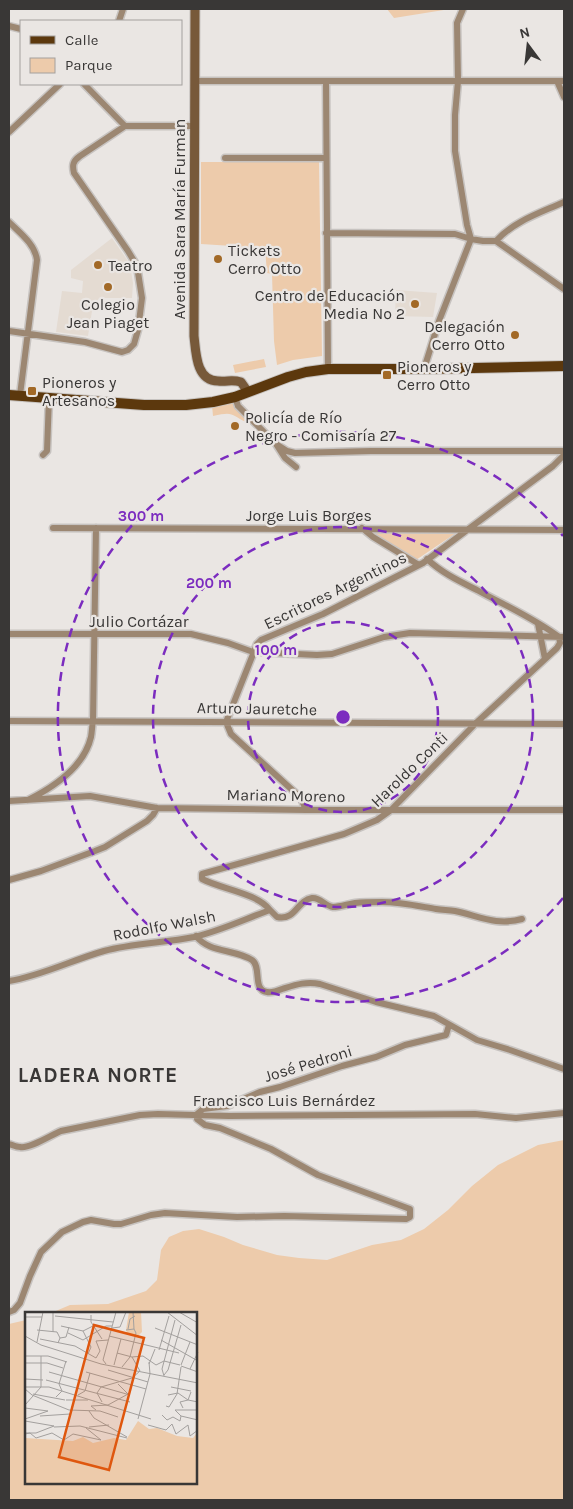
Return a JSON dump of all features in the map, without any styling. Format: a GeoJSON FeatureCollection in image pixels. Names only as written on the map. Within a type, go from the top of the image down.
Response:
{"type":"FeatureCollection","features":[{"type":"Feature","properties":{"kind":"main road","name":"Avenida Sara María Furman"},"geometry":{"type":"LineString","coordinates":[[195,9],[194,311],[196,354],[202,375],[209,380],[233,379],[242,382],[248,392]]}},
{"type":"Feature","properties":{"kind":"main road"},"geometry":{"type":"LineString","coordinates":[[9,395],[144,405],[186,405],[235,397],[288,377],[328,369],[564,366]]}},
{"type":"Feature","properties":{"kind":"street"},"geometry":{"type":"LineString","coordinates":[[424,369],[439,321],[470,239],[455,151],[455,115],[458,81],[457,23],[463,9]]}},
{"type":"Feature","properties":{"kind":"street"},"geometry":{"type":"LineString","coordinates":[[326,81],[328,369]]}},
{"type":"Feature","properties":{"kind":"street"},"geometry":{"type":"LineString","coordinates":[[195,82],[561,81],[564,97]]}},
{"type":"Feature","properties":{"kind":"street"},"geometry":{"type":"LineString","coordinates":[[9,132],[59,85]]}},
{"type":"Feature","properties":{"kind":"street"},"geometry":{"type":"LineString","coordinates":[[85,85],[125,126]]}},
{"type":"Feature","properties":{"kind":"street"},"geometry":{"type":"LineString","coordinates":[[9,331],[85,342],[122,352],[128,350],[134,344],[138,330],[142,298],[137,266],[128,250],[74,173],[72,166],[74,160],[125,126],[194,126]]}},
{"type":"Feature","properties":{"kind":"street"},"geometry":{"type":"LineString","coordinates":[[225,158],[326,158]]}},
{"type":"Feature","properties":{"kind":"street"},"geometry":{"type":"LineString","coordinates":[[496,241],[514,225],[564,202]]}},
{"type":"Feature","properties":{"kind":"street"},"geometry":{"type":"LineString","coordinates":[[9,222],[33,247],[37,260],[20,396]]}},
{"type":"Feature","properties":{"kind":"street"},"geometry":{"type":"LineString","coordinates":[[326,233],[455,234],[470,239],[496,241],[564,289]]}},
{"type":"Feature","properties":{"kind":"street"},"geometry":{"type":"LineString","coordinates":[[235,397],[238,406],[276,444],[285,458],[296,467]]}},
{"type":"Feature","properties":{"kind":"street"},"geometry":{"type":"LineString","coordinates":[[43,455],[47,451],[49,398]]}},
{"type":"Feature","properties":{"kind":"street"},"geometry":{"type":"LineString","coordinates":[[276,444],[287,451],[295,453],[342,451],[564,451]]}},
{"type":"Feature","properties":{"kind":"street","name":"Escritores Argentinos"},"geometry":{"type":"LineString","coordinates":[[226,722],[253,652],[261,640],[323,614],[418,565],[470,530],[553,466],[564,455]]}},
{"type":"Feature","properties":{"kind":"street","name":"Jorge Luis Borges"},"geometry":{"type":"LineString","coordinates":[[54,528],[564,530]]}},
{"type":"Feature","properties":{"kind":"street"},"geometry":{"type":"LineString","coordinates":[[25,801],[54,785],[71,770],[83,756],[91,738],[93,721],[96,528]]}},
{"type":"Feature","properties":{"kind":"street"},"geometry":{"type":"LineString","coordinates":[[362,528],[373,538],[418,565]]}},
{"type":"Feature","properties":{"kind":"street"},"geometry":{"type":"LineString","coordinates":[[427,559],[446,575],[562,637]]}},
{"type":"Feature","properties":{"kind":"street"},"geometry":{"type":"LineString","coordinates":[[538,624],[546,659]]}},
{"type":"Feature","properties":{"kind":"street","name":"Julio Cortázar"},"geometry":{"type":"LineString","coordinates":[[9,634],[191,634],[228,643],[253,652],[317,655],[332,654],[384,637],[410,634],[562,637]]}},
{"type":"Feature","properties":{"kind":"street","name":"Haroldo Conti"},"geometry":{"type":"LineString","coordinates":[[270,910],[264,904],[202,879],[202,874],[344,834],[377,820],[391,810],[476,724],[546,659],[557,648],[562,637]]}},
{"type":"Feature","properties":{"kind":"street","name":"Arturo Jauretche"},"geometry":{"type":"LineString","coordinates":[[9,721],[564,724]]}},
{"type":"Feature","properties":{"kind":"street"},"geometry":{"type":"LineString","coordinates":[[226,722],[230,734],[301,798],[306,810]]}},
{"type":"Feature","properties":{"kind":"street","name":"Mariano Moreno"},"geometry":{"type":"LineString","coordinates":[[9,801],[90,796],[157,808],[564,810]]}},
{"type":"Feature","properties":{"kind":"street"},"geometry":{"type":"LineString","coordinates":[[9,880],[41,871],[105,847],[147,820],[157,808]]}},
{"type":"Feature","properties":{"kind":"street"},"geometry":{"type":"LineString","coordinates":[[270,910],[277,917],[287,917],[295,912],[304,902],[314,898],[333,907],[357,903],[384,902],[452,911],[498,922],[510,922],[522,918]]}},
{"type":"Feature","properties":{"kind":"street","name":"Rodolfo Walsh"},"geometry":{"type":"LineString","coordinates":[[9,981],[42,972],[105,950],[196,936],[270,910]]}},
{"type":"Feature","properties":{"kind":"street"},"geometry":{"type":"LineString","coordinates":[[196,936],[199,941],[209,946],[247,957],[254,962],[258,970],[260,988],[267,992],[274,992],[311,982],[376,1002],[434,1016],[484,1043],[510,1050],[564,1070]]}},
{"type":"Feature","properties":{"kind":"street","name":"José Pedroni"},"geometry":{"type":"LineString","coordinates":[[197,1114],[203,1109],[227,1106],[260,1092],[376,1056],[405,1045],[446,1035],[449,1025]]}},
{"type":"Feature","properties":{"kind":"street","name":"Francisco Luis Bernárdez"},"geometry":{"type":"LineString","coordinates":[[9,1144],[20,1148],[28,1147],[61,1131],[140,1115],[158,1114],[229,1116],[475,1114],[516,1118],[564,1114]]}},
{"type":"Feature","properties":{"kind":"street"},"geometry":{"type":"LineString","coordinates":[[9,1312],[20,1304],[41,1252],[62,1232],[91,1220],[121,1224],[165,1213],[221,1216],[406,1219],[410,1217],[410,1209],[318,1175],[272,1149],[220,1128],[206,1125],[197,1119],[197,1114]]}},
{"type":"Feature","properties":{"kind":"shaded area","name":"Colegio Jean Piaget"},"geometry":{"type":"Polygon","coordinates":[[[112,238],[128,261],[133,283],[132,298],[99,298],[92,311],[88,336],[56,332],[62,291],[82,293],[83,281],[71,278],[71,270],[112,238]]]}},
{"type":"Feature","properties":{"kind":"shaded area","name":"Centro de Educación Media Nº 2"},"geometry":{"type":"Polygon","coordinates":[[[396,290],[437,293],[433,317],[395,316],[396,290]]]}},
{"type":"Feature","properties":{"kind":"green space"},"geometry":{"type":"Polygon","coordinates":[[[387,9],[450,9],[394,18],[387,9]]]}},
{"type":"Feature","properties":{"kind":"green space"},"geometry":{"type":"Polygon","coordinates":[[[201,162],[319,162],[322,356],[293,360],[277,365],[274,341],[272,274],[267,273],[265,248],[201,244],[201,162]]]}},
{"type":"Feature","properties":{"kind":"green space"},"geometry":{"type":"Polygon","coordinates":[[[264,359],[266,367],[235,373],[233,365],[264,359]]]}},
{"type":"Feature","properties":{"kind":"green space"},"geometry":{"type":"Polygon","coordinates":[[[234,400],[249,418],[248,423],[229,414],[213,416],[212,405],[234,400]]]}},
{"type":"Feature","properties":{"kind":"green space"},"geometry":{"type":"Polygon","coordinates":[[[373,531],[459,531],[416,560],[373,534],[373,531]]]}},
{"type":"Feature","properties":{"kind":"green space"},"geometry":{"type":"Polygon","coordinates":[[[564,1140],[564,1500],[9,1500],[9,1324],[25,1320],[25,1484],[198,1484],[198,1312],[53,1312],[70,1305],[108,1304],[146,1291],[157,1280],[161,1250],[169,1237],[183,1231],[199,1229],[277,1255],[327,1260],[372,1245],[401,1240],[424,1229],[498,1165],[538,1145],[564,1140]]]}},
{"type":"Feature","properties":{"kind":"place","name":"Tickets Cerro Otto"},"geometry":{"type":"Point","coordinates":[218,259]}},
{"type":"Feature","properties":{"kind":"place","name":"Teatro"},"geometry":{"type":"Point","coordinates":[98,265]}},
{"type":"Feature","properties":{"kind":"place","name":"Colegio Jean Piaget"},"geometry":{"type":"Point","coordinates":[108,287]}},
{"type":"Feature","properties":{"kind":"place","name":"Centro de Educación Media Nº 2"},"geometry":{"type":"Point","coordinates":[415,304]}},
{"type":"Feature","properties":{"kind":"place","name":"Delegación Cerro Otto"},"geometry":{"type":"Point","coordinates":[515,335]}},
{"type":"Feature","properties":{"kind":"place","name":"Pioneros y Cerro Otto"},"geometry":{"type":"Point","coordinates":[387,375]}},
{"type":"Feature","properties":{"kind":"place","name":"Pioneros y Artesanos"},"geometry":{"type":"Point","coordinates":[32,391]}},
{"type":"Feature","properties":{"kind":"place","name":"Policía de Río Negro - Comisaría 27"},"geometry":{"type":"Point","coordinates":[235,426]}},
{"type":"Feature","properties":{"kind":"district","name":"LADERA NORTE"},"geometry":{"type":"Point","coordinates":[98,1075]}}]}
